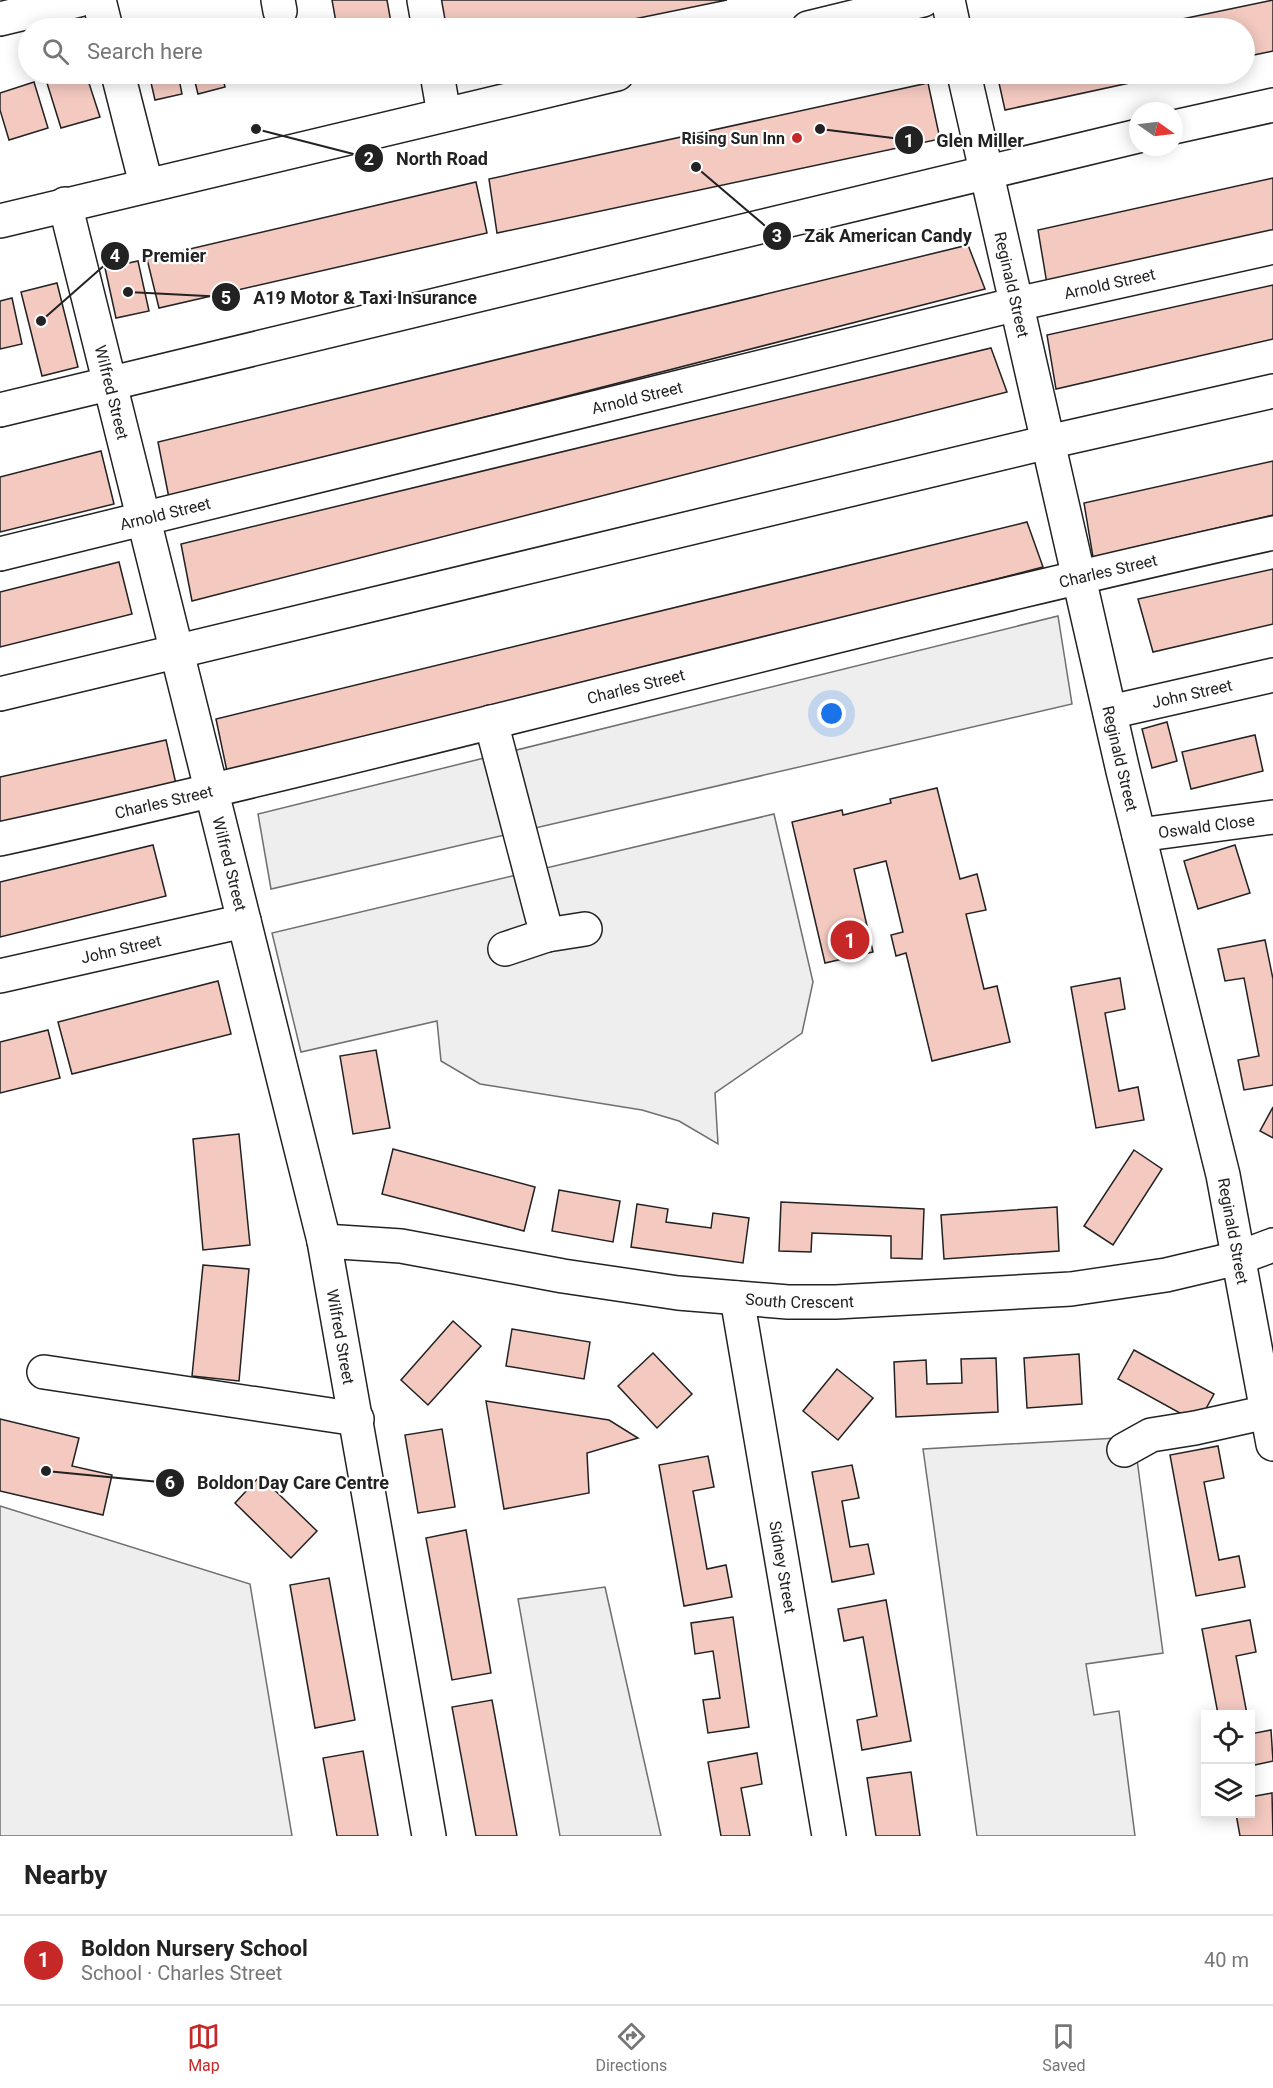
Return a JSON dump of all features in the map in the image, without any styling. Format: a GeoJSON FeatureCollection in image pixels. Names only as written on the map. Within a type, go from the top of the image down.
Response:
{"type":"FeatureCollection","features":[{"type":"Feature","properties":{"kind":"street"},"geometry":{"type":"LineString","coordinates":[[0,20],[79,0]]}},
{"type":"Feature","properties":{"kind":"street"},"geometry":{"type":"LineString","coordinates":[[99,0],[104,18]]}},
{"type":"Feature","properties":{"kind":"street"},"geometry":{"type":"LineString","coordinates":[[424,0],[427,18]]}},
{"type":"Feature","properties":{"kind":"street"},"geometry":{"type":"LineString","coordinates":[[814,18],[922,0]]}},
{"type":"Feature","properties":{"kind":"street"},"geometry":{"type":"LineString","coordinates":[[948,0],[952,18]]}},
{"type":"Feature","properties":{"kind":"street"},"geometry":{"type":"LineString","coordinates":[[121,84],[146,184]]}},
{"type":"Feature","properties":{"kind":"street"},"geometry":{"type":"LineString","coordinates":[[439,84],[444,114]]}},
{"type":"Feature","properties":{"kind":"street"},"geometry":{"type":"LineString","coordinates":[[0,221],[146,184],[574,84]]}},
{"type":"Feature","properties":{"kind":"street","name":"Reginald Street"},"geometry":{"type":"LineString","coordinates":[[966,84],[1110,712],[1223,1174],[1273,1444]]}},
{"type":"Feature","properties":{"kind":"street"},"geometry":{"type":"LineString","coordinates":[[1183,125],[1273,105]]}},
{"type":"Feature","properties":{"kind":"street"},"geometry":{"type":"LineString","coordinates":[[0,410],[987,170],[1129,138]]}},
{"type":"Feature","properties":{"kind":"street","name":"Wilfred Street"},"geometry":{"type":"LineString","coordinates":[[65,204],[146,520],[324,1241],[429,1836]]}},
{"type":"Feature","properties":{"kind":"street","name":"Arnold Street"},"geometry":{"type":"LineString","coordinates":[[0,554],[146,520],[1017,304],[1273,247]]}},
{"type":"Feature","properties":{"kind":"street"},"geometry":{"type":"LineString","coordinates":[[0,694],[1048,442],[1273,391]]}},
{"type":"Feature","properties":{"kind":"street","name":"Charles Street"},"geometry":{"type":"LineString","coordinates":[[0,839],[213,792],[1079,576],[1273,532]]}},
{"type":"Feature","properties":{"kind":"street","name":"John Street"},"geometry":{"type":"LineString","coordinates":[[1110,712],[1273,675]]}},
{"type":"Feature","properties":{"kind":"street"},"geometry":{"type":"LineString","coordinates":[[491,722],[547,935]]}},
{"type":"Feature","properties":{"kind":"street","name":"Oswald Close"},"geometry":{"type":"LineString","coordinates":[[1139,835],[1273,817]]}},
{"type":"Feature","properties":{"kind":"street","name":"John Street"},"geometry":{"type":"LineString","coordinates":[[0,976],[244,921]]}},
{"type":"Feature","properties":{"kind":"street"},"geometry":{"type":"LineString","coordinates":[[504,949],[547,935],[585,928]]}},
{"type":"Feature","properties":{"kind":"street","name":"South Crescent"},"geometry":{"type":"LineString","coordinates":[[324,1241],[401,1245],[621,1285],[737,1298],[800,1302],[878,1301],[1071,1289],[1166,1275],[1238,1258],[1273,1245]]}},
{"type":"Feature","properties":{"kind":"street","name":"Sidney Street"},"geometry":{"type":"LineString","coordinates":[[737,1298],[829,1836]]}},
{"type":"Feature","properties":{"kind":"street"},"geometry":{"type":"LineString","coordinates":[[44,1372],[357,1419]]}},
{"type":"Feature","properties":{"kind":"street"},"geometry":{"type":"LineString","coordinates":[[1124,1450],[1151,1435],[1267,1412]]}},
{"type":"Feature","properties":{"kind":"shaded area"},"geometry":{"type":"Polygon","coordinates":[[[1058,616],[1072,704],[271,889],[258,814],[1058,616]]]}},
{"type":"Feature","properties":{"kind":"shaded area"},"geometry":{"type":"Polygon","coordinates":[[[774,814],[813,982],[802,1033],[715,1093],[718,1144],[679,1121],[642,1110],[480,1084],[441,1061],[437,1021],[301,1052],[272,933],[774,814]]]}},
{"type":"Feature","properties":{"kind":"shaded area"},"geometry":{"type":"Polygon","coordinates":[[[1134,1437],[1163,1653],[1086,1664],[1094,1715],[1119,1711],[1135,1836],[977,1836],[923,1449],[1134,1437]]]}},
{"type":"Feature","properties":{"kind":"shaded area"},"geometry":{"type":"Polygon","coordinates":[[[0,1506],[250,1584],[292,1836],[0,1836],[0,1506]]]}},
{"type":"Feature","properties":{"kind":"shaded area"},"geometry":{"type":"Polygon","coordinates":[[[605,1587],[661,1836],[560,1836],[518,1599],[605,1587]]]}},
{"type":"Feature","properties":{"kind":"building"},"geometry":{"type":"Polygon","coordinates":[[[332,0],[387,0],[390,18],[335,18],[332,0]]]}},
{"type":"Feature","properties":{"kind":"building"},"geometry":{"type":"Polygon","coordinates":[[[438,0],[727,0],[639,18],[442,18],[438,0]]]}},
{"type":"Feature","properties":{"kind":"building"},"geometry":{"type":"Polygon","coordinates":[[[1273,0],[1273,51],[1255,55],[1255,18],[1187,18],[1273,0]]]}},
{"type":"Feature","properties":{"kind":"building"},"geometry":{"type":"Polygon","coordinates":[[[35,84],[48,128],[9,140],[0,110],[0,93],[35,84]]]}},
{"type":"Feature","properties":{"kind":"building"},"geometry":{"type":"Polygon","coordinates":[[[47,84],[89,84],[100,117],[61,128],[47,84]]]}},
{"type":"Feature","properties":{"kind":"building"},"geometry":{"type":"Polygon","coordinates":[[[151,84],[180,84],[182,94],[155,100],[151,84]]]}},
{"type":"Feature","properties":{"kind":"building"},"geometry":{"type":"Polygon","coordinates":[[[196,84],[224,84],[225,87],[198,94],[196,84]]]}},
{"type":"Feature","properties":{"kind":"building"},"geometry":{"type":"Polygon","coordinates":[[[923,84],[928,84],[940,139],[497,233],[489,179],[923,84]]]}},
{"type":"Feature","properties":{"kind":"building"},"geometry":{"type":"Polygon","coordinates":[[[999,84],[1125,84],[1005,110],[999,84]]]}},
{"type":"Feature","properties":{"kind":"building"},"geometry":{"type":"Polygon","coordinates":[[[1273,178],[1273,232],[1047,284],[1038,230],[1273,178]]]}},
{"type":"Feature","properties":{"kind":"building"},"geometry":{"type":"Polygon","coordinates":[[[476,182],[487,233],[159,308],[147,259],[476,182]]]}},
{"type":"Feature","properties":{"kind":"building"},"geometry":{"type":"Polygon","coordinates":[[[968,245],[985,289],[169,498],[158,442],[968,245]]]}},
{"type":"Feature","properties":{"kind":"building"},"geometry":{"type":"Polygon","coordinates":[[[138,261],[149,311],[116,318],[105,268],[138,261]]]}},
{"type":"Feature","properties":{"kind":"building"},"geometry":{"type":"Polygon","coordinates":[[[57,283],[78,367],[42,376],[21,292],[57,283]]]}},
{"type":"Feature","properties":{"kind":"building"},"geometry":{"type":"Polygon","coordinates":[[[1273,285],[1273,339],[1056,389],[1047,335],[1273,285]]]}},
{"type":"Feature","properties":{"kind":"building"},"geometry":{"type":"Polygon","coordinates":[[[12,298],[22,344],[0,349],[0,301],[12,298]]]}},
{"type":"Feature","properties":{"kind":"building"},"geometry":{"type":"Polygon","coordinates":[[[991,348],[1007,392],[192,601],[181,544],[991,348]]]}},
{"type":"Feature","properties":{"kind":"building"},"geometry":{"type":"Polygon","coordinates":[[[101,451],[114,504],[0,532],[0,477],[101,451]]]}},
{"type":"Feature","properties":{"kind":"building"},"geometry":{"type":"Polygon","coordinates":[[[1273,461],[1273,515],[1093,557],[1084,503],[1273,461]]]}},
{"type":"Feature","properties":{"kind":"building"},"geometry":{"type":"Polygon","coordinates":[[[1027,522],[1043,567],[228,776],[216,719],[1027,522]]]}},
{"type":"Feature","properties":{"kind":"building"},"geometry":{"type":"Polygon","coordinates":[[[119,562],[132,614],[0,647],[0,592],[119,562]]]}},
{"type":"Feature","properties":{"kind":"building"},"geometry":{"type":"Polygon","coordinates":[[[1273,569],[1273,624],[1153,652],[1138,599],[1273,569]]]}},
{"type":"Feature","properties":{"kind":"building"},"geometry":{"type":"Polygon","coordinates":[[[1167,722],[1177,761],[1152,768],[1142,729],[1167,722]]]}},
{"type":"Feature","properties":{"kind":"building"},"geometry":{"type":"Polygon","coordinates":[[[1255,735],[1263,771],[1191,789],[1182,752],[1255,735]]]}},
{"type":"Feature","properties":{"kind":"building"},"geometry":{"type":"Polygon","coordinates":[[[166,740],[176,784],[0,823],[0,777],[166,740]]]}},
{"type":"Feature","properties":{"kind":"building"},"geometry":{"type":"Polygon","coordinates":[[[937,788],[960,879],[977,874],[986,910],[966,914],[984,989],[997,986],[1010,1042],[932,1061],[906,953],[896,956],[891,935],[903,932],[886,861],[854,869],[873,952],[825,963],[792,822],[842,810],[843,815],[891,803],[890,799],[937,788]]]}},
{"type":"Feature","properties":{"kind":"building"},"geometry":{"type":"Polygon","coordinates":[[[153,845],[166,896],[0,937],[0,882],[153,845]]]}},
{"type":"Feature","properties":{"kind":"building"},"geometry":{"type":"Polygon","coordinates":[[[1235,845],[1250,893],[1198,909],[1184,861],[1235,845]]]}},
{"type":"Feature","properties":{"kind":"building"},"geometry":{"type":"Polygon","coordinates":[[[1265,940],[1273,979],[1273,1085],[1244,1090],[1238,1060],[1259,1056],[1244,978],[1225,981],[1218,949],[1265,940]]]}},
{"type":"Feature","properties":{"kind":"building"},"geometry":{"type":"Polygon","coordinates":[[[1120,978],[1125,1009],[1105,1013],[1119,1091],[1138,1087],[1144,1120],[1096,1128],[1071,987],[1120,978]]]}},
{"type":"Feature","properties":{"kind":"building"},"geometry":{"type":"Polygon","coordinates":[[[218,981],[231,1034],[72,1074],[58,1022],[218,981]]]}},
{"type":"Feature","properties":{"kind":"building"},"geometry":{"type":"Polygon","coordinates":[[[48,1030],[60,1078],[0,1093],[0,1042],[48,1030]]]}},
{"type":"Feature","properties":{"kind":"building"},"geometry":{"type":"Polygon","coordinates":[[[376,1050],[390,1128],[353,1134],[340,1056],[376,1050]]]}},
{"type":"Feature","properties":{"kind":"building"},"geometry":{"type":"Polygon","coordinates":[[[1273,1107],[1273,1138],[1260,1131],[1273,1107]]]}},
{"type":"Feature","properties":{"kind":"building"},"geometry":{"type":"Polygon","coordinates":[[[239,1134],[250,1245],[203,1250],[193,1139],[239,1134]]]}},
{"type":"Feature","properties":{"kind":"building"},"geometry":{"type":"Polygon","coordinates":[[[393,1149],[535,1187],[524,1231],[382,1194],[393,1149]]]}},
{"type":"Feature","properties":{"kind":"building"},"geometry":{"type":"Polygon","coordinates":[[[1134,1150],[1162,1169],[1113,1245],[1084,1226],[1134,1150]]]}},
{"type":"Feature","properties":{"kind":"building"},"geometry":{"type":"Polygon","coordinates":[[[559,1190],[620,1201],[613,1242],[552,1231],[559,1190]]]}},
{"type":"Feature","properties":{"kind":"building"},"geometry":{"type":"Polygon","coordinates":[[[781,1202],[924,1209],[922,1259],[891,1258],[891,1236],[812,1233],[811,1252],[779,1251],[781,1202]]]}},
{"type":"Feature","properties":{"kind":"building"},"geometry":{"type":"Polygon","coordinates":[[[637,1204],[668,1209],[666,1222],[711,1228],[713,1213],[749,1218],[743,1263],[631,1247],[637,1204]]]}},
{"type":"Feature","properties":{"kind":"building"},"geometry":{"type":"Polygon","coordinates":[[[1057,1207],[1059,1251],[944,1259],[941,1215],[1057,1207]]]}},
{"type":"Feature","properties":{"kind":"building"},"geometry":{"type":"Polygon","coordinates":[[[203,1265],[249,1269],[239,1381],[192,1376],[203,1265]]]}},
{"type":"Feature","properties":{"kind":"building"},"geometry":{"type":"Polygon","coordinates":[[[453,1321],[481,1346],[428,1405],[401,1380],[453,1321]]]}},
{"type":"Feature","properties":{"kind":"building"},"geometry":{"type":"Polygon","coordinates":[[[512,1329],[590,1342],[584,1379],[506,1366],[512,1329]]]}},
{"type":"Feature","properties":{"kind":"building"},"geometry":{"type":"Polygon","coordinates":[[[1134,1350],[1214,1394],[1198,1423],[1118,1379],[1134,1350]]]}},
{"type":"Feature","properties":{"kind":"building"},"geometry":{"type":"Polygon","coordinates":[[[653,1353],[692,1394],[657,1428],[618,1386],[653,1353]]]}},
{"type":"Feature","properties":{"kind":"building"},"geometry":{"type":"Polygon","coordinates":[[[1079,1354],[1082,1404],[1027,1408],[1024,1358],[1079,1354]]]}},
{"type":"Feature","properties":{"kind":"building"},"geometry":{"type":"Polygon","coordinates":[[[996,1358],[998,1412],[896,1417],[894,1362],[926,1360],[927,1384],[962,1383],[961,1359],[996,1358]]]}},
{"type":"Feature","properties":{"kind":"building"},"geometry":{"type":"Polygon","coordinates":[[[837,1369],[873,1398],[838,1440],[803,1411],[837,1369]]]}},
{"type":"Feature","properties":{"kind":"building"},"geometry":{"type":"Polygon","coordinates":[[[486,1401],[609,1420],[638,1438],[587,1453],[589,1493],[504,1509],[486,1401]]]}},
{"type":"Feature","properties":{"kind":"building"},"geometry":{"type":"Polygon","coordinates":[[[0,1419],[79,1438],[72,1466],[112,1475],[103,1515],[0,1491],[0,1419]]]}},
{"type":"Feature","properties":{"kind":"building"},"geometry":{"type":"Polygon","coordinates":[[[442,1429],[455,1507],[418,1513],[405,1435],[442,1429]]]}},
{"type":"Feature","properties":{"kind":"building"},"geometry":{"type":"Polygon","coordinates":[[[1218,1446],[1224,1478],[1204,1482],[1219,1560],[1239,1556],[1245,1587],[1196,1596],[1170,1455],[1218,1446]]]}},
{"type":"Feature","properties":{"kind":"building"},"geometry":{"type":"Polygon","coordinates":[[[708,1456],[714,1487],[693,1491],[707,1569],[726,1565],[732,1597],[684,1606],[659,1465],[708,1456]]]}},
{"type":"Feature","properties":{"kind":"building"},"geometry":{"type":"Polygon","coordinates":[[[852,1465],[859,1498],[842,1501],[850,1547],[868,1544],[874,1574],[832,1582],[812,1472],[852,1465]]]}},
{"type":"Feature","properties":{"kind":"building"},"geometry":{"type":"Polygon","coordinates":[[[260,1476],[317,1531],[291,1558],[235,1503],[260,1476]]]}},
{"type":"Feature","properties":{"kind":"building"},"geometry":{"type":"Polygon","coordinates":[[[466,1530],[491,1673],[452,1680],[426,1538],[466,1530]]]}},
{"type":"Feature","properties":{"kind":"building"},"geometry":{"type":"Polygon","coordinates":[[[329,1578],[355,1720],[315,1728],[290,1585],[329,1578]]]}},
{"type":"Feature","properties":{"kind":"building"},"geometry":{"type":"Polygon","coordinates":[[[886,1600],[911,1741],[862,1750],[857,1720],[877,1716],[863,1637],[844,1641],[838,1609],[886,1600]]]}},
{"type":"Feature","properties":{"kind":"building"},"geometry":{"type":"Polygon","coordinates":[[[733,1617],[749,1727],[708,1733],[703,1700],[720,1698],[713,1651],[695,1654],[691,1623],[733,1617]]]}},
{"type":"Feature","properties":{"kind":"building"},"geometry":{"type":"Polygon","coordinates":[[[1250,1620],[1256,1652],[1236,1656],[1246,1710],[1217,1710],[1202,1629],[1250,1620]]]}},
{"type":"Feature","properties":{"kind":"building"},"geometry":{"type":"Polygon","coordinates":[[[492,1700],[517,1836],[476,1836],[452,1707],[492,1700]]]}},
{"type":"Feature","properties":{"kind":"building"},"geometry":{"type":"Polygon","coordinates":[[[1271,1730],[1273,1761],[1255,1765],[1255,1733],[1271,1730]]]}},
{"type":"Feature","properties":{"kind":"building"},"geometry":{"type":"Polygon","coordinates":[[[363,1751],[378,1836],[337,1836],[323,1758],[363,1751]]]}},
{"type":"Feature","properties":{"kind":"building"},"geometry":{"type":"Polygon","coordinates":[[[757,1753],[762,1784],[741,1788],[750,1836],[721,1836],[708,1762],[757,1753]]]}},
{"type":"Feature","properties":{"kind":"building"},"geometry":{"type":"Polygon","coordinates":[[[911,1772],[920,1836],[876,1836],[867,1778],[911,1772]]]}},
{"type":"Feature","properties":{"kind":"building"},"geometry":{"type":"Polygon","coordinates":[[[1272,1793],[1273,1836],[1240,1836],[1237,1818],[1255,1818],[1255,1796],[1272,1793]]]}},
{"type":"Feature","properties":{"kind":"place","name":"North Road"},"geometry":{"type":"Point","coordinates":[256,129]}},
{"type":"Feature","properties":{"kind":"place","name":"Glen Miller"},"geometry":{"type":"Point","coordinates":[820,129]}},
{"type":"Feature","properties":{"kind":"place","name":"Rising Sun Inn"},"geometry":{"type":"Point","coordinates":[797,138]}},
{"type":"Feature","properties":{"kind":"place","name":"Zak American Candy"},"geometry":{"type":"Point","coordinates":[696,167]}},
{"type":"Feature","properties":{"kind":"place","name":"A19 Motor & Taxi Insurance"},"geometry":{"type":"Point","coordinates":[128,292]}},
{"type":"Feature","properties":{"kind":"place","name":"Premier"},"geometry":{"type":"Point","coordinates":[41,321]}},
{"type":"Feature","properties":{"kind":"place","name":"Boldon Nursery School"},"geometry":{"type":"Point","coordinates":[850,940]}},
{"type":"Feature","properties":{"kind":"place","name":"Boldon Day Care Centre"},"geometry":{"type":"Point","coordinates":[46,1471]}}]}
